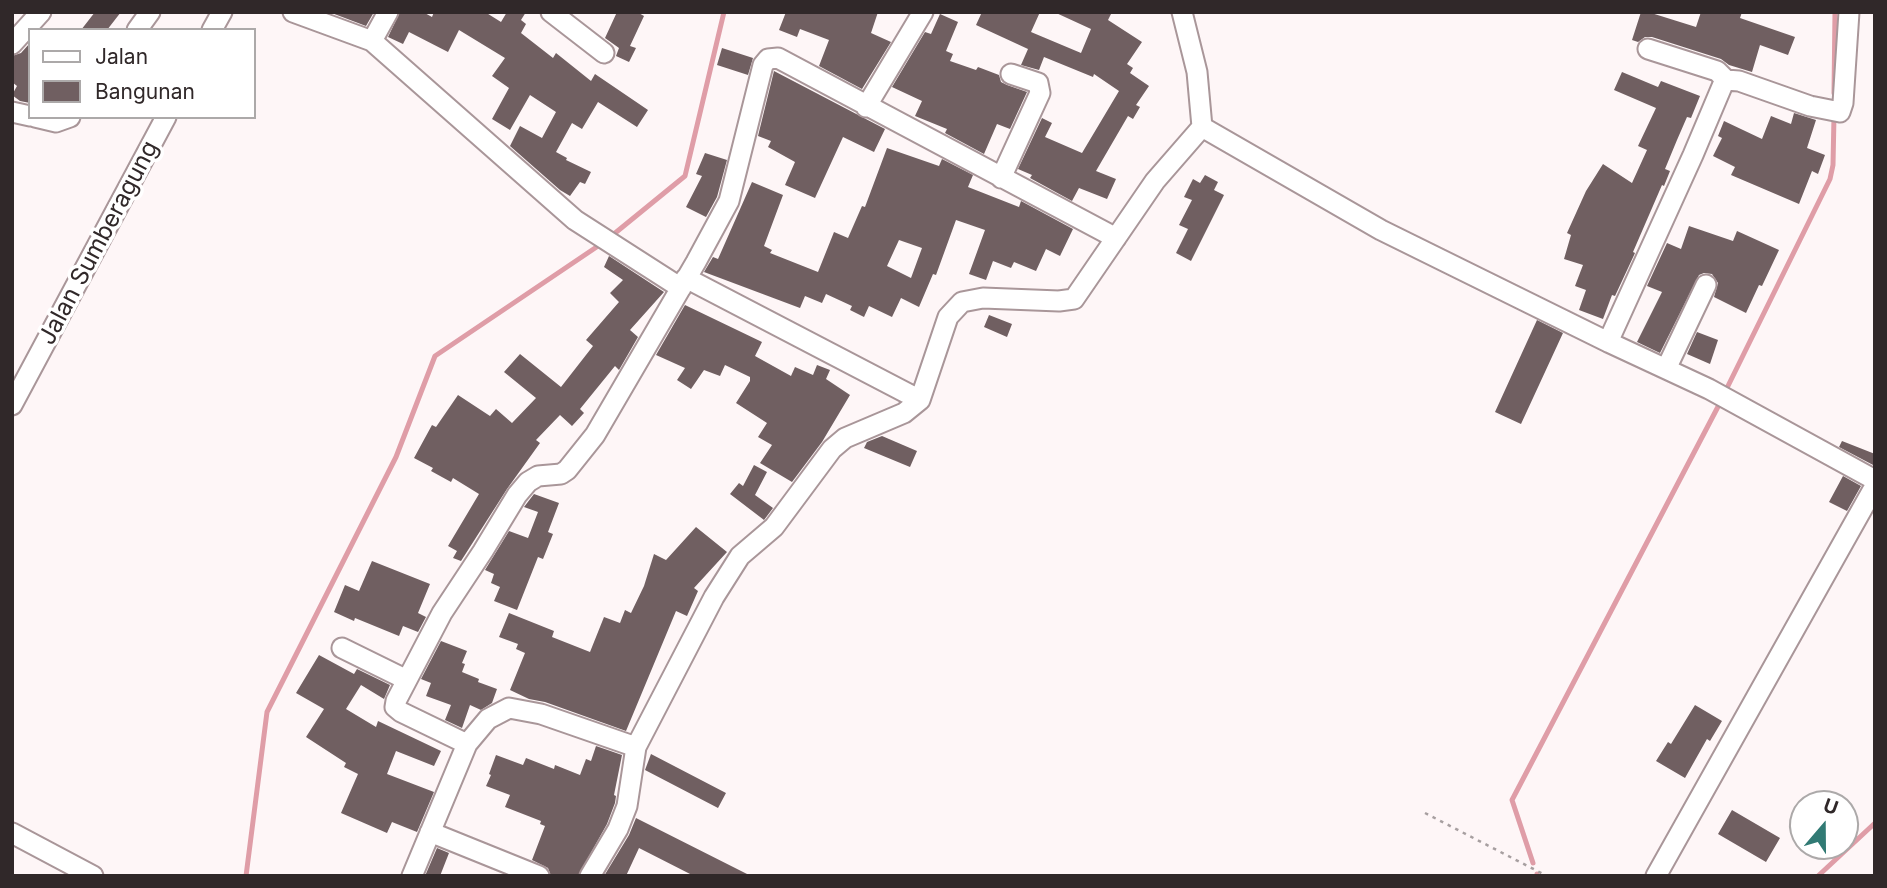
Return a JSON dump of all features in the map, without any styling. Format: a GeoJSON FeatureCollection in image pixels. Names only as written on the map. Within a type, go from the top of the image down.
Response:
{"type":"FeatureCollection","features":[{"type":"Feature","properties":{"kind":"street"},"geometry":{"type":"LineString","coordinates":[[12,44],[41,12]]}},
{"type":"Feature","properties":{"kind":"street"},"geometry":{"type":"LineString","coordinates":[[138,28],[150,12]]}},
{"type":"Feature","properties":{"kind":"street"},"geometry":{"type":"LineString","coordinates":[[213,28],[222,12]]}},
{"type":"Feature","properties":{"kind":"street"},"geometry":{"type":"LineString","coordinates":[[293,12],[372,41],[575,220],[616,246],[683,283],[920,400]]}},
{"type":"Feature","properties":{"kind":"street"},"geometry":{"type":"LineString","coordinates":[[372,41],[388,12]]}},
{"type":"Feature","properties":{"kind":"street"},"geometry":{"type":"LineString","coordinates":[[551,12],[604,53]]}},
{"type":"Feature","properties":{"kind":"street"},"geometry":{"type":"LineString","coordinates":[[866,107],[923,12]]}},
{"type":"Feature","properties":{"kind":"street"},"geometry":{"type":"LineString","coordinates":[[590,876],[618,829],[627,806],[636,747],[714,597],[740,556],[774,527],[832,449],[845,438],[904,413],[920,400],[948,317],[962,302],[983,298],[1059,301],[1074,299],[1155,181],[1202,127],[1197,72],[1182,12]]}},
{"type":"Feature","properties":{"kind":"street"},"geometry":{"type":"LineString","coordinates":[[1648,49],[1717,71],[1726,80],[1739,81],[1810,106],[1840,112],[1843,103],[1849,12]]}},
{"type":"Feature","properties":{"kind":"street"},"geometry":{"type":"LineString","coordinates":[[467,744],[401,712],[396,707],[396,701],[442,613],[517,495],[528,482],[538,476],[561,474],[567,470],[595,435],[729,201],[764,65],[768,59],[778,58],[1116,238]]}},
{"type":"Feature","properties":{"kind":"street"},"geometry":{"type":"LineString","coordinates":[[1001,178],[1040,93],[1038,83],[1011,74]]}},
{"type":"Feature","properties":{"kind":"street"},"geometry":{"type":"LineString","coordinates":[[1608,342],[1726,80]]}},
{"type":"Feature","properties":{"kind":"street"},"geometry":{"type":"LineString","coordinates":[[43,119],[56,122],[64,119]]}},
{"type":"Feature","properties":{"kind":"street","name":"Jalan Sumberagung"},"geometry":{"type":"LineString","coordinates":[[12,405],[165,119]]}},
{"type":"Feature","properties":{"kind":"street"},"geometry":{"type":"LineString","coordinates":[[1202,127],[1381,230],[1709,389],[1875,480]]}},
{"type":"Feature","properties":{"kind":"street"},"geometry":{"type":"LineString","coordinates":[[1666,369],[1706,285]]}},
{"type":"Feature","properties":{"kind":"street"},"geometry":{"type":"LineString","coordinates":[[1656,876],[1875,486]]}},
{"type":"Feature","properties":{"kind":"street"},"geometry":{"type":"LineString","coordinates":[[342,648],[407,680]]}},
{"type":"Feature","properties":{"kind":"street"},"geometry":{"type":"LineString","coordinates":[[412,876],[467,744],[488,719],[509,708],[541,714],[636,747]]}},
{"type":"Feature","properties":{"kind":"street"},"geometry":{"type":"LineString","coordinates":[[430,832],[539,876]]}},
{"type":"Feature","properties":{"kind":"street"},"geometry":{"type":"LineString","coordinates":[[12,833],[93,876]]}},
{"type":"Feature","properties":{"kind":"path"},"geometry":{"type":"LineString","coordinates":[[1425,813],[1547,876]]}},
{"type":"Feature","properties":{"kind":"building"},"geometry":{"type":"Polygon","coordinates":[[[95,12],[121,12],[109,28],[83,28],[95,12]]]}},
{"type":"Feature","properties":{"kind":"building"},"geometry":{"type":"Polygon","coordinates":[[[329,12],[374,12],[366,26],[329,12]]]}},
{"type":"Feature","properties":{"kind":"building"},"geometry":{"type":"Polygon","coordinates":[[[400,12],[423,12],[432,17],[434,12],[485,12],[501,22],[507,12],[526,12],[521,20],[526,24],[521,33],[553,58],[556,53],[591,81],[595,74],[648,110],[637,127],[598,102],[582,129],[572,123],[556,152],[591,172],[585,184],[580,182],[570,196],[510,146],[520,126],[542,138],[556,112],[530,95],[510,130],[492,119],[509,88],[492,76],[505,58],[459,30],[448,52],[409,32],[403,44],[388,37],[400,12]]]}},
{"type":"Feature","properties":{"kind":"building"},"geometry":{"type":"Polygon","coordinates":[[[617,12],[637,12],[644,16],[630,46],[636,48],[629,62],[616,56],[619,48],[605,38],[617,12]]]}},
{"type":"Feature","properties":{"kind":"building"},"geometry":{"type":"Polygon","coordinates":[[[786,12],[878,12],[871,33],[891,42],[862,89],[819,66],[829,40],[800,29],[797,37],[779,30],[786,12]]]}},
{"type":"Feature","properties":{"kind":"building"},"geometry":{"type":"Polygon","coordinates":[[[982,12],[1040,12],[1031,32],[1081,53],[1091,29],[1054,12],[1112,12],[1108,20],[1142,42],[1127,64],[1133,68],[1130,73],[1149,86],[1136,105],[1140,107],[1133,119],[1128,116],[1096,171],[1116,179],[1107,199],[1079,188],[1072,201],[1018,169],[1042,118],[1052,123],[1045,137],[1082,153],[1119,91],[1094,74],[1093,77],[1044,57],[1039,70],[1021,65],[1028,49],[976,25],[982,12]]]}},
{"type":"Feature","properties":{"kind":"building"},"geometry":{"type":"Polygon","coordinates":[[[1641,12],[1696,27],[1701,12],[1742,12],[1740,18],[1795,37],[1788,55],[1760,45],[1752,72],[1652,37],[1645,37],[1638,42],[1632,40],[1641,12]]]}},
{"type":"Feature","properties":{"kind":"building"},"geometry":{"type":"Polygon","coordinates":[[[940,14],[958,22],[946,51],[953,54],[950,61],[999,75],[1001,82],[1027,92],[1010,129],[997,124],[984,154],[945,133],[947,129],[915,116],[922,101],[892,87],[925,32],[931,34],[940,14]]]}},
{"type":"Feature","properties":{"kind":"building"},"geometry":{"type":"Polygon","coordinates":[[[28,45],[28,103],[12,95],[17,86],[12,82],[12,56],[21,53],[28,45]]]}},
{"type":"Feature","properties":{"kind":"building"},"geometry":{"type":"Polygon","coordinates":[[[722,48],[753,58],[748,75],[717,65],[722,48]]]}},
{"type":"Feature","properties":{"kind":"building"},"geometry":{"type":"Polygon","coordinates":[[[774,71],[885,129],[874,152],[843,137],[815,198],[785,185],[795,162],[768,147],[771,141],[758,136],[774,71]]]}},
{"type":"Feature","properties":{"kind":"building"},"geometry":{"type":"Polygon","coordinates":[[[1622,72],[1658,87],[1661,81],[1700,96],[1691,118],[1687,117],[1665,169],[1670,171],[1664,186],[1662,185],[1633,252],[1635,253],[1615,296],[1612,295],[1603,319],[1579,310],[1586,290],[1575,286],[1583,265],[1564,259],[1571,235],[1567,233],[1586,191],[1603,164],[1632,183],[1647,150],[1638,146],[1656,108],[1614,90],[1622,72]]]}},
{"type":"Feature","properties":{"kind":"building"},"geometry":{"type":"Polygon","coordinates":[[[1794,113],[1816,120],[1807,148],[1825,155],[1818,174],[1812,171],[1799,204],[1731,175],[1735,167],[1713,156],[1722,138],[1718,136],[1724,121],[1762,139],[1771,116],[1791,124],[1794,113]]]}},
{"type":"Feature","properties":{"kind":"building"},"geometry":{"type":"Polygon","coordinates":[[[887,148],[939,166],[942,159],[973,175],[968,187],[1019,207],[1021,201],[1073,229],[1060,256],[1046,249],[1036,271],[1014,262],[1011,268],[993,261],[986,280],[969,274],[985,230],[956,220],[936,275],[933,274],[919,307],[901,298],[892,317],[869,306],[864,317],[850,310],[852,306],[826,294],[822,303],[805,296],[800,308],[704,272],[713,257],[718,259],[752,182],[783,195],[764,246],[772,250],[770,253],[818,272],[834,232],[848,238],[862,206],[865,207],[887,148]],[[899,240],[887,266],[911,278],[922,248],[899,240]]]}},
{"type":"Feature","properties":{"kind":"building"},"geometry":{"type":"Polygon","coordinates":[[[705,153],[727,160],[717,197],[706,217],[686,207],[702,176],[696,174],[705,153]]]}},
{"type":"Feature","properties":{"kind":"building"},"geometry":{"type":"Polygon","coordinates":[[[1205,175],[1218,182],[1214,190],[1224,195],[1191,261],[1176,253],[1188,229],[1179,225],[1192,200],[1184,197],[1193,179],[1200,183],[1205,175]]]}},
{"type":"Feature","properties":{"kind":"building"},"geometry":{"type":"Polygon","coordinates":[[[1689,226],[1733,241],[1737,231],[1779,250],[1746,313],[1714,297],[1718,283],[1712,274],[1699,275],[1660,353],[1637,342],[1662,292],[1647,286],[1667,243],[1681,249],[1689,226]]]}},
{"type":"Feature","properties":{"kind":"building"},"geometry":{"type":"Polygon","coordinates":[[[609,256],[664,292],[630,330],[638,337],[619,370],[615,366],[580,409],[584,413],[572,426],[560,415],[536,440],[540,443],[461,561],[453,558],[457,551],[448,546],[479,494],[453,478],[451,482],[431,471],[433,468],[414,458],[432,425],[436,427],[458,395],[490,416],[496,409],[512,423],[536,398],[504,372],[520,354],[561,387],[593,346],[586,340],[619,302],[610,293],[623,280],[604,267],[609,256]]]}},
{"type":"Feature","properties":{"kind":"building"},"geometry":{"type":"Polygon","coordinates":[[[685,305],[762,342],[755,356],[791,376],[795,367],[813,375],[817,365],[830,370],[826,379],[850,395],[822,442],[792,482],[760,463],[772,445],[758,437],[767,423],[736,403],[750,377],[725,365],[720,376],[704,370],[691,389],[677,380],[685,368],[656,355],[685,305]]]}},
{"type":"Feature","properties":{"kind":"building"},"geometry":{"type":"Polygon","coordinates":[[[989,315],[1012,324],[1007,337],[984,327],[989,315]]]}},
{"type":"Feature","properties":{"kind":"building"},"geometry":{"type":"Polygon","coordinates":[[[1537,320],[1563,333],[1521,424],[1495,412],[1537,320]]]}},
{"type":"Feature","properties":{"kind":"building"},"geometry":{"type":"Polygon","coordinates":[[[1697,332],[1718,340],[1710,364],[1687,354],[1697,332]]]}},
{"type":"Feature","properties":{"kind":"building"},"geometry":{"type":"Polygon","coordinates":[[[882,436],[917,451],[910,467],[864,448],[867,442],[882,436]]]}},
{"type":"Feature","properties":{"kind":"building"},"geometry":{"type":"Polygon","coordinates":[[[1842,441],[1875,454],[1875,466],[1839,447],[1842,441]]]}},
{"type":"Feature","properties":{"kind":"building"},"geometry":{"type":"Polygon","coordinates":[[[754,465],[767,472],[755,495],[773,508],[764,520],[730,494],[739,483],[743,486],[754,465]]]}},
{"type":"Feature","properties":{"kind":"building"},"geometry":{"type":"Polygon","coordinates":[[[1843,476],[1861,486],[1847,511],[1829,502],[1843,476]]]}},
{"type":"Feature","properties":{"kind":"building"},"geometry":{"type":"Polygon","coordinates":[[[534,494],[559,503],[548,532],[553,534],[543,559],[538,557],[517,610],[494,601],[500,587],[491,583],[494,574],[485,570],[509,531],[528,538],[538,512],[524,507],[534,494]]]}},
{"type":"Feature","properties":{"kind":"building"},"geometry":{"type":"Polygon","coordinates":[[[696,527],[727,552],[694,588],[698,591],[687,616],[676,611],[626,731],[545,702],[529,699],[510,690],[525,653],[516,649],[518,644],[499,637],[509,613],[554,631],[552,637],[590,652],[604,617],[620,623],[625,610],[631,613],[644,586],[654,554],[666,560],[696,527]]]}},
{"type":"Feature","properties":{"kind":"building"},"geometry":{"type":"Polygon","coordinates":[[[372,561],[430,584],[418,613],[426,617],[418,632],[403,626],[399,636],[334,612],[345,585],[359,591],[372,561]]]}},
{"type":"Feature","properties":{"kind":"building"},"geometry":{"type":"Polygon","coordinates":[[[441,641],[467,651],[462,672],[497,689],[492,703],[481,710],[470,705],[462,728],[445,720],[451,705],[426,696],[431,683],[421,679],[441,641]]]}},
{"type":"Feature","properties":{"kind":"building"},"geometry":{"type":"Polygon","coordinates":[[[319,655],[354,674],[357,669],[390,685],[384,699],[361,685],[346,709],[376,727],[378,721],[441,751],[434,766],[396,751],[387,774],[434,792],[417,832],[392,822],[387,833],[341,813],[358,774],[344,767],[346,763],[306,737],[324,709],[296,693],[319,655]]]}},
{"type":"Feature","properties":{"kind":"building"},"geometry":{"type":"Polygon","coordinates":[[[1695,705],[1722,721],[1710,741],[1707,739],[1685,778],[1656,761],[1668,742],[1671,744],[1695,705]]]}},
{"type":"Feature","properties":{"kind":"building"},"geometry":{"type":"Polygon","coordinates":[[[596,746],[622,755],[614,795],[615,803],[607,824],[578,876],[551,876],[548,868],[532,860],[545,826],[540,824],[541,821],[505,807],[510,795],[486,786],[491,775],[489,774],[496,755],[523,765],[526,758],[580,775],[586,759],[591,761],[596,746]]]}},
{"type":"Feature","properties":{"kind":"building"},"geometry":{"type":"Polygon","coordinates":[[[651,754],[726,793],[718,808],[645,770],[651,754]]]}},
{"type":"Feature","properties":{"kind":"building"},"geometry":{"type":"Polygon","coordinates":[[[1732,810],[1780,838],[1766,862],[1718,834],[1732,810]]]}},
{"type":"Feature","properties":{"kind":"building"},"geometry":{"type":"Polygon","coordinates":[[[636,818],[751,876],[694,876],[639,848],[626,876],[604,876],[636,818]]]}},
{"type":"Feature","properties":{"kind":"building"},"geometry":{"type":"Polygon","coordinates":[[[437,848],[449,853],[440,876],[425,876],[437,848]]]}},
{"type":"Feature","properties":{"kind":"waterway"},"geometry":{"type":"LineString","coordinates":[[609,238],[685,176],[724,12]]}},
{"type":"Feature","properties":{"kind":"waterway"},"geometry":{"type":"LineString","coordinates":[[1834,93],[1835,12]]}},
{"type":"Feature","properties":{"kind":"waterway"},"geometry":{"type":"LineString","coordinates":[[1726,390],[1830,179],[1833,165],[1834,116]]}},
{"type":"Feature","properties":{"kind":"waterway"},"geometry":{"type":"LineString","coordinates":[[246,876],[267,712],[396,457],[435,356],[601,244]]}},
{"type":"Feature","properties":{"kind":"waterway"},"geometry":{"type":"LineString","coordinates":[[1533,863],[1512,800],[1721,401]]}},
{"type":"Feature","properties":{"kind":"waterway"},"geometry":{"type":"LineString","coordinates":[[1818,876],[1875,823]]}}]}
